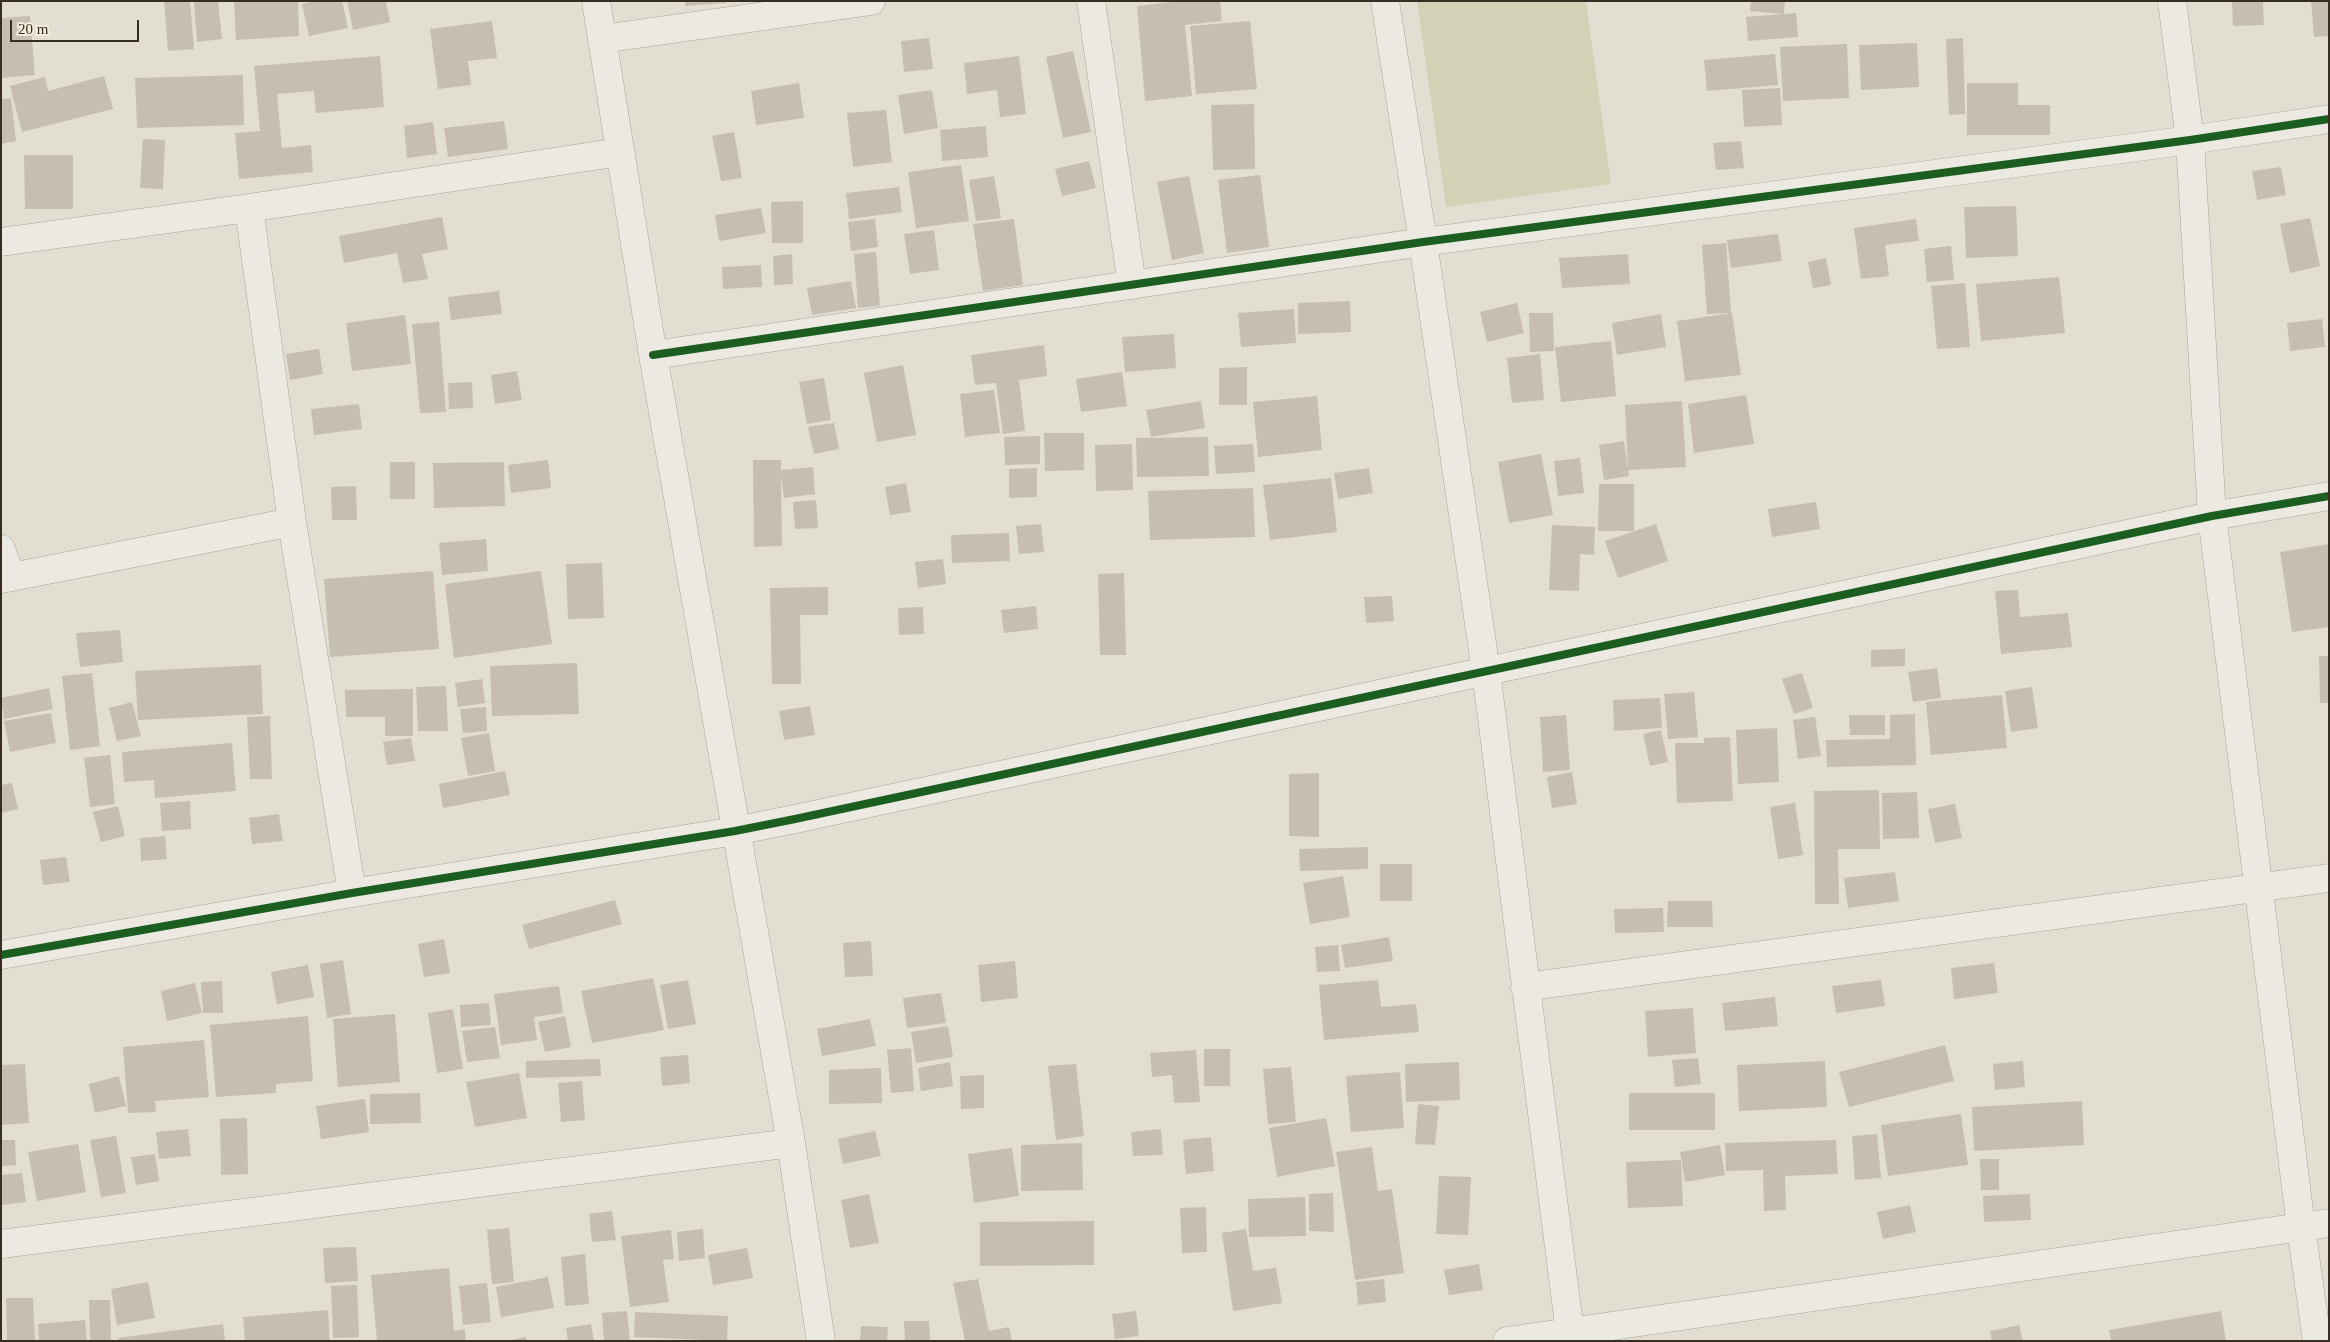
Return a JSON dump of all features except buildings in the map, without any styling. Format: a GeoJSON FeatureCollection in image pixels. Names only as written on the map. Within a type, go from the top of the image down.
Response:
{"type":"FeatureCollection","features":[{"type":"Feature","properties":{"kind":"street"},"geometry":{"type":"LineString","coordinates":[[596,1],[653,355],[791,1143],[821,1341]]}},
{"type":"Feature","properties":{"kind":"street"},"geometry":{"type":"LineString","coordinates":[[602,39],[871,1]]}},
{"type":"Feature","properties":{"kind":"street"},"geometry":{"type":"LineString","coordinates":[[1091,1],[1132,285]]}},
{"type":"Feature","properties":{"kind":"street"},"geometry":{"type":"LineString","coordinates":[[1384,1],[1423,242],[1486,671],[1570,1337]]}},
{"type":"Feature","properties":{"kind":"street"},"geometry":{"type":"LineString","coordinates":[[2172,1],[2190,140],[2212,516],[2317,1341]]}},
{"type":"Feature","properties":{"kind":"street"},"geometry":{"type":"LineString","coordinates":[[653,355],[1423,242],[2190,140],[2329,119]]}},
{"type":"Feature","properties":{"kind":"street"},"geometry":{"type":"LineString","coordinates":[[1,242],[249,208],[620,152]]}},
{"type":"Feature","properties":{"kind":"street"},"geometry":{"type":"LineString","coordinates":[[249,208],[292,522],[352,893]]}},
{"type":"Feature","properties":{"kind":"street"},"geometry":{"type":"LineString","coordinates":[[1,955],[352,893],[735,831],[2212,516],[2329,496]]}},
{"type":"Feature","properties":{"kind":"street"},"geometry":{"type":"LineString","coordinates":[[1,549],[6,578],[292,522]]}},
{"type":"Feature","properties":{"kind":"street"},"geometry":{"type":"LineString","coordinates":[[1525,986],[2329,878]]}},
{"type":"Feature","properties":{"kind":"street"},"geometry":{"type":"LineString","coordinates":[[1,1244],[791,1143]]}},
{"type":"Feature","properties":{"kind":"street"},"geometry":{"type":"LineString","coordinates":[[1507,1341],[1570,1337],[2329,1223]]}},
{"type":"Feature","properties":{"kind":"green space"},"geometry":{"type":"Polygon","coordinates":[[[1417,1],[1586,1],[1611,184],[1446,207],[1417,1]]]}},
{"type":"Feature","properties":{"kind":"cycle path"},"geometry":{"type":"LineString","coordinates":[[653,355],[1423,242],[2190,140],[2329,119]]}},
{"type":"Feature","properties":{"kind":"cycle path"},"geometry":{"type":"LineString","coordinates":[[1,955],[352,893],[735,831],[2212,516],[2329,496]]}}]}
